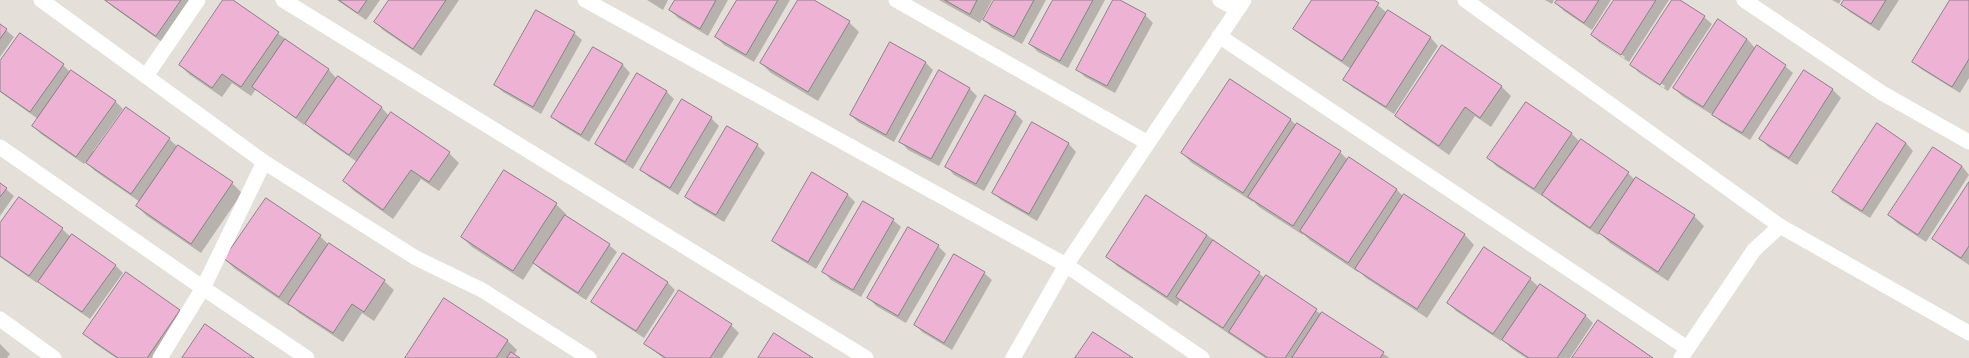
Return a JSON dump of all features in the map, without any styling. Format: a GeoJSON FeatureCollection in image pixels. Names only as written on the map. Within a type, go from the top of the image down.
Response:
{"type":"FeatureCollection","features":[{"type":"Feature","properties":{"kind":"lane"},"geometry":{"type":"LineString","coordinates":[[41,0],[264,162],[416,258],[482,290],[588,358]]}},
{"type":"Feature","properties":{"kind":"lane"},"geometry":{"type":"LineString","coordinates":[[146,76],[198,0]]}},
{"type":"Feature","properties":{"kind":"lane"},"geometry":{"type":"LineString","coordinates":[[283,0],[866,358]]}},
{"type":"Feature","properties":{"kind":"lane"},"geometry":{"type":"LineString","coordinates":[[585,0],[1066,265],[1202,358]]}},
{"type":"Feature","properties":{"kind":"lane"},"geometry":{"type":"LineString","coordinates":[[896,0],[1148,143]]}},
{"type":"Feature","properties":{"kind":"lane"},"geometry":{"type":"LineString","coordinates":[[1013,358],[1066,265],[1240,5],[1220,0]]}},
{"type":"Feature","properties":{"kind":"lane"},"geometry":{"type":"LineString","coordinates":[[1465,0],[1780,226],[1969,333]]}},
{"type":"Feature","properties":{"kind":"lane"},"geometry":{"type":"LineString","coordinates":[[1744,0],[1882,93],[1969,142]]}},
{"type":"Feature","properties":{"kind":"lane"},"geometry":{"type":"LineString","coordinates":[[1220,36],[1684,353],[1754,250],[1780,226]]}},
{"type":"Feature","properties":{"kind":"lane"},"geometry":{"type":"LineString","coordinates":[[0,147],[203,288],[307,358]]}},
{"type":"Feature","properties":{"kind":"lane"},"geometry":{"type":"LineString","coordinates":[[160,358],[203,288],[264,162]]}},
{"type":"Feature","properties":{"kind":"lane"},"geometry":{"type":"LineString","coordinates":[[0,319],[54,358]]}},
{"type":"Feature","properties":{"kind":"building"},"geometry":{"type":"Polygon","coordinates":[[[105,0],[181,0],[156,36],[105,0]]]}},
{"type":"Feature","properties":{"kind":"building"},"geometry":{"type":"Polygon","coordinates":[[[223,0],[233,0],[279,32],[241,87],[222,74],[212,88],[179,65],[223,0]]]}},
{"type":"Feature","properties":{"kind":"building"},"geometry":{"type":"Polygon","coordinates":[[[339,0],[367,0],[358,13],[339,0]]]}},
{"type":"Feature","properties":{"kind":"building"},"geometry":{"type":"Polygon","coordinates":[[[389,0],[446,0],[413,49],[374,22],[389,0]]]}},
{"type":"Feature","properties":{"kind":"building"},"geometry":{"type":"Polygon","coordinates":[[[675,0],[716,0],[700,29],[669,10],[675,0]]]}},
{"type":"Feature","properties":{"kind":"building"},"geometry":{"type":"Polygon","coordinates":[[[737,0],[778,0],[746,55],[715,37],[737,0]]]}},
{"type":"Feature","properties":{"kind":"building"},"geometry":{"type":"Polygon","coordinates":[[[798,0],[814,0],[850,21],[808,92],[760,63],[798,0]]]}},
{"type":"Feature","properties":{"kind":"building"},"geometry":{"type":"Polygon","coordinates":[[[945,0],[977,0],[970,14],[945,0]]]}},
{"type":"Feature","properties":{"kind":"building"},"geometry":{"type":"Polygon","coordinates":[[[994,0],[1034,0],[1014,37],[983,20],[994,0]]]}},
{"type":"Feature","properties":{"kind":"building"},"geometry":{"type":"Polygon","coordinates":[[[1053,0],[1093,0],[1060,61],[1029,44],[1053,0]]]}},
{"type":"Feature","properties":{"kind":"building"},"geometry":{"type":"Polygon","coordinates":[[[1113,0],[1120,0],[1146,14],[1107,86],[1076,70],[1113,0]]]}},
{"type":"Feature","properties":{"kind":"building"},"geometry":{"type":"Polygon","coordinates":[[[1312,0],[1374,0],[1379,3],[1342,61],[1293,29],[1312,0]]]}},
{"type":"Feature","properties":{"kind":"building"},"geometry":{"type":"Polygon","coordinates":[[[1557,0],[1599,0],[1584,23],[1555,3],[1557,0]]]}},
{"type":"Feature","properties":{"kind":"building"},"geometry":{"type":"Polygon","coordinates":[[[1614,0],[1656,0],[1621,55],[1591,35],[1614,0]]]}},
{"type":"Feature","properties":{"kind":"building"},"geometry":{"type":"Polygon","coordinates":[[[1672,0],[1680,0],[1705,16],[1660,85],[1630,65],[1672,0]]]}},
{"type":"Feature","properties":{"kind":"building"},"geometry":{"type":"Polygon","coordinates":[[[1844,0],[1886,0],[1871,24],[1841,5],[1844,0]]]}},
{"type":"Feature","properties":{"kind":"building"},"geometry":{"type":"Polygon","coordinates":[[[1950,0],[1969,0],[1969,59],[1952,87],[1912,62],[1950,0]]]}},
{"type":"Feature","properties":{"kind":"building"},"geometry":{"type":"Polygon","coordinates":[[[536,10],[575,32],[533,107],[494,85],[536,10]]]}},
{"type":"Feature","properties":{"kind":"building"},"geometry":{"type":"Polygon","coordinates":[[[1388,10],[1431,37],[1386,107],[1343,80],[1388,10]]]}},
{"type":"Feature","properties":{"kind":"building"},"geometry":{"type":"Polygon","coordinates":[[[1718,19],[1747,39],[1703,107],[1673,88],[1718,19]]]}},
{"type":"Feature","properties":{"kind":"building"},"geometry":{"type":"Polygon","coordinates":[[[0,24],[7,29],[0,39],[0,24]]]}},
{"type":"Feature","properties":{"kind":"building"},"geometry":{"type":"Polygon","coordinates":[[[20,33],[64,64],[30,112],[0,91],[0,61],[20,33]]]}},
{"type":"Feature","properties":{"kind":"building"},"geometry":{"type":"Polygon","coordinates":[[[285,39],[329,69],[296,118],[252,87],[285,39]]]}},
{"type":"Feature","properties":{"kind":"building"},"geometry":{"type":"Polygon","coordinates":[[[890,42],[926,62],[886,135],[850,115],[890,42]]]}},
{"type":"Feature","properties":{"kind":"building"},"geometry":{"type":"Polygon","coordinates":[[[1442,45],[1502,86],[1480,118],[1465,107],[1439,146],[1395,116],[1442,45]]]}},
{"type":"Feature","properties":{"kind":"building"},"geometry":{"type":"Polygon","coordinates":[[[1757,45],[1786,65],[1742,133],[1712,115],[1757,45]]]}},
{"type":"Feature","properties":{"kind":"building"},"geometry":{"type":"Polygon","coordinates":[[[593,47],[623,64],[581,135],[551,117],[593,47]]]}},
{"type":"Feature","properties":{"kind":"building"},"geometry":{"type":"Polygon","coordinates":[[[71,70],[116,101],[76,157],[32,126],[71,70]]]}},
{"type":"Feature","properties":{"kind":"building"},"geometry":{"type":"Polygon","coordinates":[[[939,70],[970,88],[931,159],[899,142],[939,70]]]}},
{"type":"Feature","properties":{"kind":"building"},"geometry":{"type":"Polygon","coordinates":[[[1804,70],[1833,89],[1789,158],[1759,139],[1804,70]]]}},
{"type":"Feature","properties":{"kind":"building"},"geometry":{"type":"Polygon","coordinates":[[[637,73],[667,91],[625,162],[595,144],[637,73]]]}},
{"type":"Feature","properties":{"kind":"building"},"geometry":{"type":"Polygon","coordinates":[[[338,76],[382,107],[349,155],[305,124],[338,76]]]}},
{"type":"Feature","properties":{"kind":"building"},"geometry":{"type":"Polygon","coordinates":[[[1230,79],[1291,119],[1243,193],[1181,153],[1230,79]]]}},
{"type":"Feature","properties":{"kind":"building"},"geometry":{"type":"Polygon","coordinates":[[[985,95],[1016,112],[976,184],[945,167],[985,95]]]}},
{"type":"Feature","properties":{"kind":"building"},"geometry":{"type":"Polygon","coordinates":[[[682,99],[712,117],[670,188],[640,170],[682,99]]]}},
{"type":"Feature","properties":{"kind":"building"},"geometry":{"type":"Polygon","coordinates":[[[1526,102],[1572,133],[1534,189],[1487,158],[1526,102]]]}},
{"type":"Feature","properties":{"kind":"building"},"geometry":{"type":"Polygon","coordinates":[[[126,107],[170,138],[131,194],[86,163],[126,107]]]}},
{"type":"Feature","properties":{"kind":"building"},"geometry":{"type":"Polygon","coordinates":[[[391,112],[450,152],[429,182],[411,170],[383,210],[343,181],[391,112]]]}},
{"type":"Feature","properties":{"kind":"building"},"geometry":{"type":"Polygon","coordinates":[[[1032,122],[1069,143],[1029,214],[992,193],[1032,122]]]}},
{"type":"Feature","properties":{"kind":"building"},"geometry":{"type":"Polygon","coordinates":[[[1297,123],[1341,151],[1293,226],[1248,197],[1297,123]]]}},
{"type":"Feature","properties":{"kind":"building"},"geometry":{"type":"Polygon","coordinates":[[[1877,123],[1906,143],[1862,211],[1832,192],[1877,123]]]}},
{"type":"Feature","properties":{"kind":"building"},"geometry":{"type":"Polygon","coordinates":[[[727,126],[758,144],[716,215],[685,197],[727,126]]]}},
{"type":"Feature","properties":{"kind":"building"},"geometry":{"type":"Polygon","coordinates":[[[1581,139],[1629,172],[1590,228],[1542,195],[1581,139]]]}},
{"type":"Feature","properties":{"kind":"building"},"geometry":{"type":"Polygon","coordinates":[[[178,145],[233,182],[191,244],[136,206],[178,145]]]}},
{"type":"Feature","properties":{"kind":"building"},"geometry":{"type":"Polygon","coordinates":[[[1933,147],[1962,166],[1918,235],[1888,215],[1933,147]]]}},
{"type":"Feature","properties":{"kind":"building"},"geometry":{"type":"Polygon","coordinates":[[[1349,157],[1397,189],[1348,263],[1300,231],[1349,157]]]}},
{"type":"Feature","properties":{"kind":"building"},"geometry":{"type":"Polygon","coordinates":[[[504,170],[557,203],[513,271],[461,237],[504,170]]]}},
{"type":"Feature","properties":{"kind":"building"},"geometry":{"type":"Polygon","coordinates":[[[812,172],[848,194],[808,262],[772,241],[812,172]]]}},
{"type":"Feature","properties":{"kind":"building"},"geometry":{"type":"Polygon","coordinates":[[[1636,177],[1695,215],[1658,272],[1599,233],[1636,177]]]}},
{"type":"Feature","properties":{"kind":"building"},"geometry":{"type":"Polygon","coordinates":[[[1969,182],[1969,246],[1961,258],[1932,239],[1969,182]]]}},
{"type":"Feature","properties":{"kind":"building"},"geometry":{"type":"Polygon","coordinates":[[[0,183],[7,188],[0,197],[0,183]]]}},
{"type":"Feature","properties":{"kind":"building"},"geometry":{"type":"Polygon","coordinates":[[[1404,194],[1465,234],[1417,309],[1355,269],[1404,194]]]}},
{"type":"Feature","properties":{"kind":"building"},"geometry":{"type":"Polygon","coordinates":[[[1146,195],[1207,235],[1167,297],[1106,257],[1146,195]]]}},
{"type":"Feature","properties":{"kind":"building"},"geometry":{"type":"Polygon","coordinates":[[[19,197],[63,228],[29,276],[0,256],[0,223],[19,197]]]}},
{"type":"Feature","properties":{"kind":"building"},"geometry":{"type":"Polygon","coordinates":[[[266,198],[321,235],[279,297],[224,259],[266,198]]]}},
{"type":"Feature","properties":{"kind":"building"},"geometry":{"type":"Polygon","coordinates":[[[863,201],[894,219],[853,290],[822,272],[863,201]]]}},
{"type":"Feature","properties":{"kind":"building"},"geometry":{"type":"Polygon","coordinates":[[[565,215],[610,244],[578,293],[533,263],[565,215]]]}},
{"type":"Feature","properties":{"kind":"building"},"geometry":{"type":"Polygon","coordinates":[[[908,227],[939,245],[898,316],[867,298],[908,227]]]}},
{"type":"Feature","properties":{"kind":"building"},"geometry":{"type":"Polygon","coordinates":[[[72,234],[116,265],[82,312],[38,282],[72,234]]]}},
{"type":"Feature","properties":{"kind":"building"},"geometry":{"type":"Polygon","coordinates":[[[1213,240],[1260,272],[1223,328],[1176,297],[1213,240]]]}},
{"type":"Feature","properties":{"kind":"building"},"geometry":{"type":"Polygon","coordinates":[[[329,243],[385,280],[364,312],[352,304],[333,333],[288,304],[329,243]]]}},
{"type":"Feature","properties":{"kind":"building"},"geometry":{"type":"Polygon","coordinates":[[[1484,247],[1531,278],[1493,334],[1447,303],[1484,247]]]}},
{"type":"Feature","properties":{"kind":"building"},"geometry":{"type":"Polygon","coordinates":[[[623,253],[668,282],[636,331],[591,302],[623,253]]]}},
{"type":"Feature","properties":{"kind":"building"},"geometry":{"type":"Polygon","coordinates":[[[954,254],[985,272],[944,343],[914,325],[954,254]]]}},
{"type":"Feature","properties":{"kind":"building"},"geometry":{"type":"Polygon","coordinates":[[[126,272],[180,310],[147,358],[118,358],[83,334],[126,272]]]}},
{"type":"Feature","properties":{"kind":"building"},"geometry":{"type":"Polygon","coordinates":[[[1266,275],[1317,309],[1285,358],[1268,358],[1229,332],[1266,275]]]}},
{"type":"Feature","properties":{"kind":"building"},"geometry":{"type":"Polygon","coordinates":[[[1540,284],[1586,315],[1557,358],[1529,358],[1502,340],[1540,284]]]}},
{"type":"Feature","properties":{"kind":"building"},"geometry":{"type":"Polygon","coordinates":[[[679,290],[732,324],[710,358],[666,358],[644,344],[679,290]]]}},
{"type":"Feature","properties":{"kind":"building"},"geometry":{"type":"Polygon","coordinates":[[[444,298],[508,340],[496,358],[405,358],[444,298]]]}},
{"type":"Feature","properties":{"kind":"building"},"geometry":{"type":"Polygon","coordinates":[[[1322,312],[1384,352],[1380,358],[1292,358],[1322,312]]]}},
{"type":"Feature","properties":{"kind":"building"},"geometry":{"type":"Polygon","coordinates":[[[1598,320],[1653,358],[1572,358],[1598,320]]]}},
{"type":"Feature","properties":{"kind":"building"},"geometry":{"type":"Polygon","coordinates":[[[205,324],[254,358],[182,358],[205,324]]]}},
{"type":"Feature","properties":{"kind":"building"},"geometry":{"type":"Polygon","coordinates":[[[1093,332],[1133,358],[1075,358],[1093,332]]]}},
{"type":"Feature","properties":{"kind":"building"},"geometry":{"type":"Polygon","coordinates":[[[774,333],[813,358],[758,358],[774,333]]]}},
{"type":"Feature","properties":{"kind":"building"},"geometry":{"type":"Polygon","coordinates":[[[511,352],[520,358],[507,358],[511,352]]]}}]}
